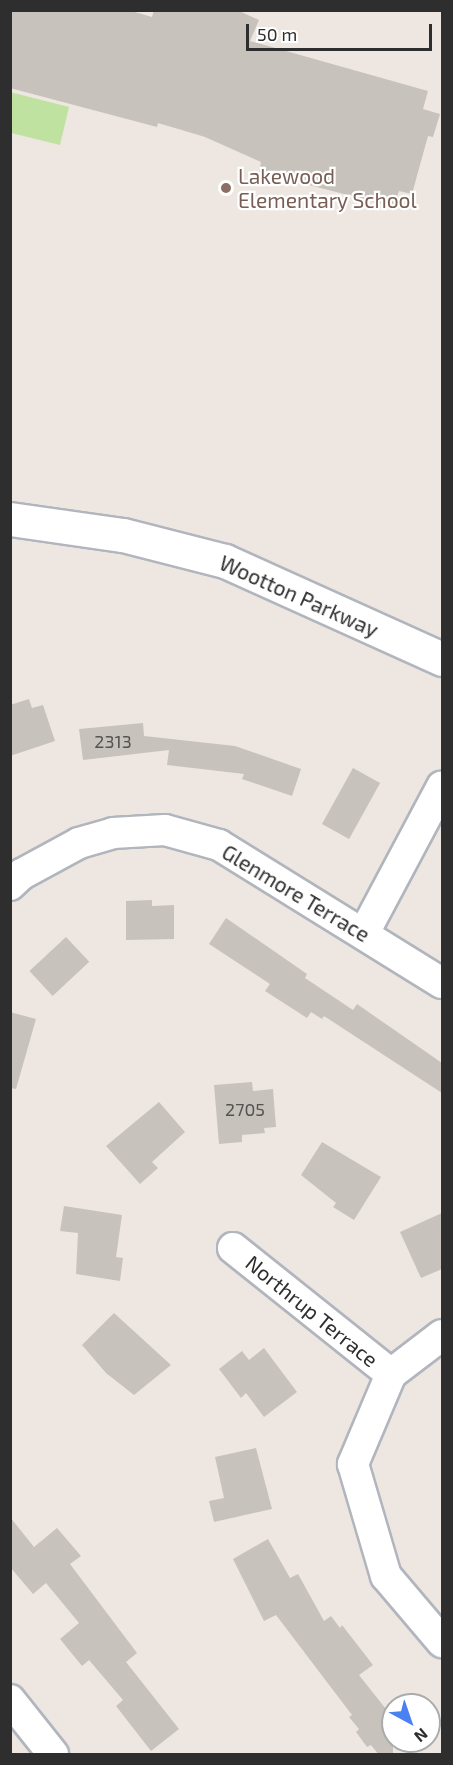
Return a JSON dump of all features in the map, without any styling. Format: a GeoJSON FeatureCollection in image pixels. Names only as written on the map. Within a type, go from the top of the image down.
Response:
{"type":"FeatureCollection","features":[{"type":"Feature","properties":{"kind":"main road","name":"Wootton Parkway"},"geometry":{"type":"LineString","coordinates":[[10,519],[123,535],[225,561],[442,659]]}},
{"type":"Feature","properties":{"kind":"street"},"geometry":{"type":"LineString","coordinates":[[364,933],[442,786]]}},
{"type":"Feature","properties":{"kind":"street","name":"Glenmore Terrace"},"geometry":{"type":"LineString","coordinates":[[10,885],[22,874],[79,843],[113,833],[165,830],[219,845],[442,983]]}},
{"type":"Feature","properties":{"kind":"street","name":"Northrup Terrace"},"geometry":{"type":"LineString","coordinates":[[233,1248],[391,1374]]}},
{"type":"Feature","properties":{"kind":"street"},"geometry":{"type":"LineString","coordinates":[[442,1335],[391,1374],[353,1464],[386,1576],[442,1642]]}},
{"type":"Feature","properties":{"kind":"street"},"geometry":{"type":"LineString","coordinates":[[10,1700],[53,1755]]}},
{"type":"Feature","properties":{"kind":"green space"},"geometry":{"type":"Polygon","coordinates":[[[10,92],[69,107],[60,145],[11,133],[10,92]]]}},
{"type":"Feature","properties":{"kind":"building"},"geometry":{"type":"Polygon","coordinates":[[[10,10],[128,10],[152,17],[154,10],[237,10],[259,20],[250,41],[428,91],[423,109],[440,114],[433,137],[428,136],[412,194],[399,191],[394,207],[259,172],[261,162],[205,137],[158,123],[157,127],[10,88],[10,10]]]}},
{"type":"Feature","properties":{"kind":"building"},"geometry":{"type":"Polygon","coordinates":[[[29,699],[32,708],[43,705],[55,741],[10,756],[10,705],[29,699]]]}},
{"type":"Feature","properties":{"kind":"building"},"geometry":{"type":"Polygon","coordinates":[[[143,723],[144,736],[235,746],[301,769],[292,796],[242,779],[244,774],[167,765],[169,750],[83,760],[79,729],[143,723]]]}},
{"type":"Feature","properties":{"kind":"building"},"geometry":{"type":"Polygon","coordinates":[[[353,768],[380,783],[349,839],[322,824],[353,768]]]}},
{"type":"Feature","properties":{"kind":"building"},"geometry":{"type":"Polygon","coordinates":[[[152,900],[152,906],[174,905],[174,939],[126,940],[126,901],[152,900]]]}},
{"type":"Feature","properties":{"kind":"building"},"geometry":{"type":"Polygon","coordinates":[[[226,918],[307,974],[305,978],[353,1010],[357,1004],[442,1063],[442,1093],[324,1016],[322,1019],[311,1012],[307,1018],[265,991],[270,984],[209,944],[226,918]]]}},
{"type":"Feature","properties":{"kind":"building"},"geometry":{"type":"Polygon","coordinates":[[[66,937],[89,962],[53,996],[29,971],[66,937]]]}},
{"type":"Feature","properties":{"kind":"building"},"geometry":{"type":"Polygon","coordinates":[[[10,1012],[36,1019],[16,1089],[10,1088],[10,1012]]]}},
{"type":"Feature","properties":{"kind":"building"},"geometry":{"type":"Polygon","coordinates":[[[252,1082],[253,1091],[273,1089],[276,1127],[264,1128],[265,1133],[242,1135],[242,1142],[219,1144],[214,1085],[252,1082]]]}},
{"type":"Feature","properties":{"kind":"building"},"geometry":{"type":"Polygon","coordinates":[[[159,1102],[185,1132],[152,1162],[158,1168],[140,1184],[106,1146],[159,1102]]]}},
{"type":"Feature","properties":{"kind":"building"},"geometry":{"type":"Polygon","coordinates":[[[322,1142],[381,1177],[354,1220],[333,1207],[336,1203],[301,1175],[322,1142]]]}},
{"type":"Feature","properties":{"kind":"building"},"geometry":{"type":"Polygon","coordinates":[[[64,1206],[122,1215],[116,1257],[123,1258],[120,1281],[76,1274],[78,1233],[60,1231],[64,1206]]]}},
{"type":"Feature","properties":{"kind":"building"},"geometry":{"type":"Polygon","coordinates":[[[442,1213],[442,1269],[421,1278],[400,1232],[442,1213]]]}},
{"type":"Feature","properties":{"kind":"building"},"geometry":{"type":"Polygon","coordinates":[[[114,1313],[171,1365],[134,1395],[106,1373],[82,1345],[114,1313]]]}},
{"type":"Feature","properties":{"kind":"building"},"geometry":{"type":"Polygon","coordinates":[[[264,1348],[297,1392],[264,1417],[246,1393],[241,1398],[219,1369],[242,1351],[249,1360],[264,1348]]]}},
{"type":"Feature","properties":{"kind":"building"},"geometry":{"type":"Polygon","coordinates":[[[256,1448],[272,1509],[214,1522],[209,1501],[224,1498],[215,1457],[256,1448]]]}},
{"type":"Feature","properties":{"kind":"building"},"geometry":{"type":"Polygon","coordinates":[[[10,1517],[34,1547],[57,1528],[81,1556],[70,1564],[137,1653],[126,1662],[179,1729],[151,1751],[116,1706],[123,1700],[89,1660],[82,1666],[60,1639],[79,1623],[46,1583],[33,1594],[10,1567],[10,1517]]]}},
{"type":"Feature","properties":{"kind":"building"},"geometry":{"type":"Polygon","coordinates":[[[268,1539],[290,1578],[298,1574],[324,1621],[331,1616],[340,1628],[342,1625],[373,1665],[359,1675],[381,1703],[381,1753],[393,1753],[393,1755],[379,1755],[371,1745],[367,1747],[356,1732],[359,1729],[349,1717],[352,1715],[276,1615],[264,1621],[233,1559],[268,1539]]]}},
{"type":"Feature","properties":{"kind":"place","name":"Lakewood Elementary School"},"geometry":{"type":"Point","coordinates":[226,188]}}]}
